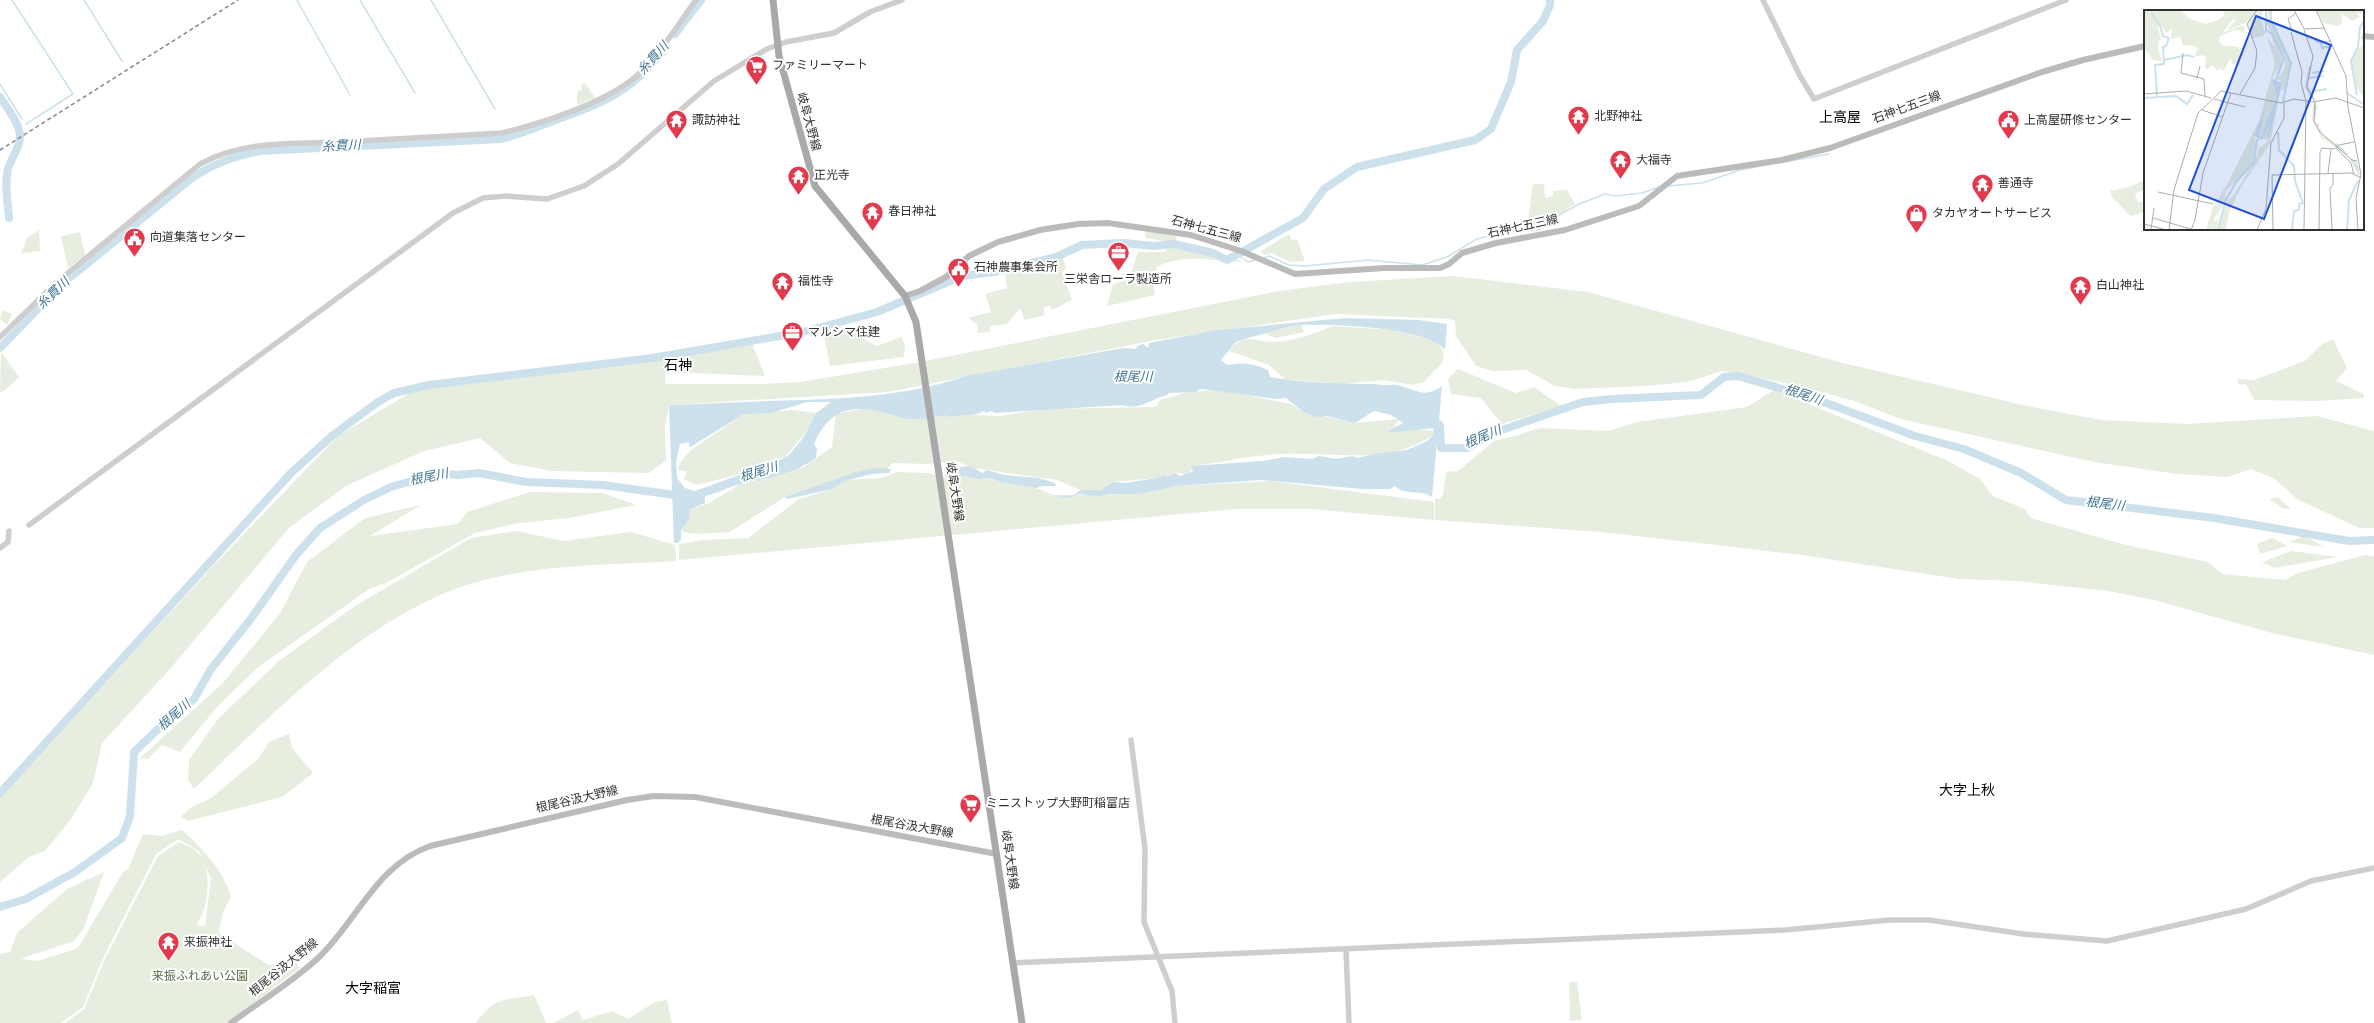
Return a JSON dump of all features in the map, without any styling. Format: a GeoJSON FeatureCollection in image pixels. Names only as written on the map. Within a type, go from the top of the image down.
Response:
{"type":"FeatureCollection","features":[{"type":"Feature","properties":{"kind":"main road","name":"岐阜大野線"},"geometry":{"type":"LineString","coordinates":[[773,0],[777,44],[815,186],[907,299],[916,322],[924,363],[1022,1023]]}},
{"type":"Feature","properties":{"kind":"main road"},"geometry":{"type":"LineString","coordinates":[[2364,36],[2374,37]]}},
{"type":"Feature","properties":{"kind":"main road","name":"石神七五三線"},"geometry":{"type":"LineString","coordinates":[[907,299],[946,277],[969,256],[998,242],[1040,230],[1078,224],[1115,224],[1191,235],[1241,251],[1295,274],[1384,268],[1440,268],[1449,264],[1462,253],[1496,243],[1564,230],[1639,206],[1678,176],[1782,160],[1830,148],[2042,72],[2083,60],[2144,46]]}},
{"type":"Feature","properties":{"kind":"main road","name":"根尾谷汲大野線"},"geometry":{"type":"LineString","coordinates":[[231,1023],[316,960],[332,944],[385,874],[412,853],[430,846],[627,800],[654,796],[695,797],[997,854]]}},
{"type":"Feature","properties":{"kind":"street"},"geometry":{"type":"LineString","coordinates":[[0,336],[73,269],[200,164],[212,157],[240,149],[288,143],[502,133],[520,129],[600,99],[631,80],[643,70],[696,0]]}},
{"type":"Feature","properties":{"kind":"street"},"geometry":{"type":"LineString","coordinates":[[29,525],[453,213],[483,198],[506,196],[547,199],[584,186],[618,164],[714,81],[777,44],[834,34],[870,12],[902,0]]}},
{"type":"Feature","properties":{"kind":"street"},"geometry":{"type":"LineString","coordinates":[[1763,0],[1800,76],[1814,99],[2066,0]]}},
{"type":"Feature","properties":{"kind":"street"},"geometry":{"type":"LineString","coordinates":[[0,548],[8,542],[10,531]]}},
{"type":"Feature","properties":{"kind":"street"},"geometry":{"type":"LineString","coordinates":[[1131,740],[1145,849],[1144,922],[1172,991],[1175,1023]]}},
{"type":"Feature","properties":{"kind":"street"},"geometry":{"type":"LineString","coordinates":[[1013,963],[1785,930],[1909,920],[1929,920],[2023,934],[2107,941],[2246,909],[2311,881],[2374,868]]}},
{"type":"Feature","properties":{"kind":"street"},"geometry":{"type":"LineString","coordinates":[[1346,949],[1349,1023]]}},
{"type":"Feature","properties":{"kind":"green space"},"geometry":{"type":"Polygon","coordinates":[[[585,83],[595,98],[577,105],[577,92],[582,90],[581,84],[585,83]]]}},
{"type":"Feature","properties":{"kind":"green space"},"geometry":{"type":"Polygon","coordinates":[[[2143,181],[2144,190],[2135,194],[2138,203],[2142,201],[2144,212],[2130,216],[2112,197],[2110,191],[2129,187],[2143,181]]]}},
{"type":"Feature","properties":{"kind":"green space"},"geometry":{"type":"Polygon","coordinates":[[[1533,184],[1544,184],[1545,198],[1553,196],[1553,191],[1567,190],[1575,204],[1546,223],[1534,227],[1527,227],[1533,184]]]}},
{"type":"Feature","properties":{"kind":"green space"},"geometry":{"type":"Polygon","coordinates":[[[39,230],[40,251],[21,253],[27,238],[39,230]]]}},
{"type":"Feature","properties":{"kind":"green space"},"geometry":{"type":"Polygon","coordinates":[[[1146,230],[1176,233],[1176,243],[1145,238],[1146,230]]]}},
{"type":"Feature","properties":{"kind":"green space"},"geometry":{"type":"Polygon","coordinates":[[[80,232],[85,255],[68,268],[61,236],[80,232]]]}},
{"type":"Feature","properties":{"kind":"green space"},"geometry":{"type":"Polygon","coordinates":[[[1289,234],[1292,240],[1297,239],[1305,261],[1290,262],[1272,253],[1264,255],[1261,251],[1289,234]]]}},
{"type":"Feature","properties":{"kind":"green space"},"geometry":{"type":"Polygon","coordinates":[[[1169,246],[1234,257],[1242,262],[1198,259],[1177,260],[1157,267],[1152,280],[1129,279],[1138,252],[1165,252],[1169,246]]]}},
{"type":"Feature","properties":{"kind":"green space"},"geometry":{"type":"Polygon","coordinates":[[[1063,258],[1066,268],[1062,273],[1072,300],[1052,310],[1050,305],[1043,308],[1045,315],[1025,320],[1020,308],[1007,324],[990,326],[990,332],[978,333],[977,324],[968,318],[991,312],[985,294],[1007,288],[1005,273],[1063,258]]]}},
{"type":"Feature","properties":{"kind":"green space"},"geometry":{"type":"Polygon","coordinates":[[[1453,276],[1588,292],[1839,362],[2027,406],[2101,420],[2187,424],[2317,416],[2374,431],[2374,528],[2359,528],[2297,499],[2275,479],[2251,469],[2227,477],[2178,474],[2094,462],[1901,419],[1854,401],[1795,385],[1722,371],[1687,382],[1644,386],[1574,389],[1555,386],[1526,370],[1492,371],[1476,366],[1456,336],[1455,321],[1449,319],[1337,314],[1156,340],[888,392],[669,405],[665,427],[666,460],[649,473],[551,471],[510,463],[480,438],[424,451],[346,486],[289,528],[170,669],[102,743],[93,783],[71,819],[45,851],[29,857],[0,882],[0,798],[214,565],[338,436],[420,387],[511,375],[666,359],[665,384],[761,384],[801,382],[915,363],[1279,291],[1350,282],[1453,276]]]}},
{"type":"Feature","properties":{"kind":"green space"},"geometry":{"type":"Polygon","coordinates":[[[1127,280],[1153,282],[1155,295],[1107,306],[1113,284],[1127,280]]]}},
{"type":"Feature","properties":{"kind":"green space"},"geometry":{"type":"Polygon","coordinates":[[[3,310],[12,314],[7,325],[0,319],[3,310]]]}},
{"type":"Feature","properties":{"kind":"green space"},"geometry":{"type":"Polygon","coordinates":[[[1301,325],[1304,332],[1276,338],[1263,333],[1290,326],[1301,325]]]}},
{"type":"Feature","properties":{"kind":"green space"},"geometry":{"type":"Polygon","coordinates":[[[1333,326],[1393,330],[1430,339],[1440,345],[1444,354],[1442,363],[1424,382],[1413,385],[1383,380],[1342,384],[1285,379],[1269,365],[1229,351],[1240,341],[1255,339],[1281,342],[1304,337],[1333,326]]]}},
{"type":"Feature","properties":{"kind":"green space"},"geometry":{"type":"Polygon","coordinates":[[[841,327],[877,346],[901,337],[905,345],[904,357],[830,366],[823,331],[841,327]]]}},
{"type":"Feature","properties":{"kind":"green space"},"geometry":{"type":"Polygon","coordinates":[[[2333,339],[2347,368],[2336,381],[2364,394],[2364,398],[2316,401],[2254,400],[2246,384],[2239,385],[2237,379],[2254,380],[2305,361],[2321,345],[2333,339]]]}},
{"type":"Feature","properties":{"kind":"green space"},"geometry":{"type":"Polygon","coordinates":[[[751,341],[765,376],[666,372],[667,356],[751,341]]]}},
{"type":"Feature","properties":{"kind":"green space"},"geometry":{"type":"Polygon","coordinates":[[[1,352],[19,377],[4,391],[0,392],[1,352]]]}},
{"type":"Feature","properties":{"kind":"green space"},"geometry":{"type":"Polygon","coordinates":[[[1458,369],[1516,393],[1534,387],[1561,406],[1502,424],[1481,398],[1451,394],[1448,379],[1458,369]]]}},
{"type":"Feature","properties":{"kind":"green space"},"geometry":{"type":"Polygon","coordinates":[[[1218,390],[1291,404],[1303,412],[1355,423],[1399,419],[1390,433],[1416,429],[1433,431],[1434,434],[1417,444],[1400,450],[1381,454],[1282,454],[1260,456],[1194,466],[1188,474],[1175,473],[1168,477],[1113,482],[1100,490],[1080,490],[1057,480],[973,468],[959,462],[926,464],[893,463],[887,468],[785,497],[730,532],[700,534],[682,532],[689,510],[709,503],[739,485],[804,467],[832,447],[836,414],[861,409],[999,416],[1046,409],[1156,407],[1160,400],[1188,392],[1218,390]]]}},
{"type":"Feature","properties":{"kind":"green space"},"geometry":{"type":"Polygon","coordinates":[[[1774,390],[1946,460],[1980,479],[1993,496],[2025,509],[2030,518],[2126,545],[2208,562],[2222,574],[2285,580],[2298,573],[2365,555],[2374,556],[2374,655],[2272,633],[2154,600],[2108,591],[2017,581],[1959,579],[1802,555],[1601,532],[1435,520],[1435,499],[1440,499],[1443,495],[1446,472],[1458,471],[1494,441],[1540,428],[1608,431],[1637,422],[1747,407],[1774,390]]]}},
{"type":"Feature","properties":{"kind":"green space"},"geometry":{"type":"Polygon","coordinates":[[[793,410],[816,413],[805,433],[785,457],[736,475],[697,485],[684,479],[687,471],[677,470],[682,460],[691,450],[744,414],[793,410]]]}},
{"type":"Feature","properties":{"kind":"green space"},"geometry":{"type":"Polygon","coordinates":[[[898,472],[928,473],[945,478],[954,474],[997,479],[1036,488],[1053,495],[1139,494],[1177,486],[1271,481],[1434,502],[1434,520],[1311,509],[1236,509],[679,560],[679,544],[702,540],[748,538],[799,499],[833,489],[844,480],[881,478],[898,472]]]}},
{"type":"Feature","properties":{"kind":"green space"},"geometry":{"type":"Polygon","coordinates":[[[530,492],[603,493],[636,505],[569,518],[519,523],[475,533],[386,583],[369,589],[257,668],[217,707],[180,752],[162,745],[148,759],[140,758],[222,684],[279,615],[307,562],[365,518],[421,505],[370,536],[458,524],[467,512],[530,492]]]}},
{"type":"Feature","properties":{"kind":"green space"},"geometry":{"type":"Polygon","coordinates":[[[2278,497],[2291,509],[2282,508],[2269,499],[2278,497]]]}},
{"type":"Feature","properties":{"kind":"green space"},"geometry":{"type":"Polygon","coordinates":[[[517,531],[563,541],[631,532],[675,545],[676,561],[580,566],[531,571],[484,580],[443,594],[403,614],[365,638],[328,666],[292,696],[194,789],[188,780],[189,760],[218,719],[279,661],[355,606],[471,538],[517,531]]]}},
{"type":"Feature","properties":{"kind":"green space"},"geometry":{"type":"Polygon","coordinates":[[[2305,536],[2324,547],[2289,542],[2305,536]]]}},
{"type":"Feature","properties":{"kind":"green space"},"geometry":{"type":"Polygon","coordinates":[[[2272,538],[2287,546],[2260,554],[2257,544],[2272,538]]]}},
{"type":"Feature","properties":{"kind":"green space"},"geometry":{"type":"Polygon","coordinates":[[[2291,551],[2338,557],[2274,568],[2262,562],[2291,551]]]}},
{"type":"Feature","properties":{"kind":"green space"},"geometry":{"type":"Polygon","coordinates":[[[289,734],[292,748],[313,773],[282,797],[188,821],[181,817],[190,808],[211,798],[258,759],[269,742],[289,734]]]}},
{"type":"Feature","properties":{"kind":"green space","name":"来振ふれあい公園"},"geometry":{"type":"Polygon","coordinates":[[[182,830],[211,860],[223,877],[231,896],[222,915],[219,932],[221,935],[269,965],[296,963],[300,968],[227,1023],[65,1023],[84,1009],[105,959],[158,856],[179,842],[192,848],[203,860],[199,851],[178,839],[156,854],[102,960],[83,1007],[61,1023],[0,1023],[0,954],[10,952],[17,933],[67,889],[104,872],[83,930],[74,941],[20,959],[38,961],[78,948],[123,872],[128,869],[143,834],[161,836],[182,830]],[[204,862],[206,869],[208,889],[204,909],[196,925],[205,926],[211,879],[204,862]]]}},
{"type":"Feature","properties":{"kind":"green space"},"geometry":{"type":"Polygon","coordinates":[[[1569,982],[1577,982],[1582,1020],[1570,1021],[1569,982]]]}},
{"type":"Feature","properties":{"kind":"green space"},"geometry":{"type":"Polygon","coordinates":[[[534,995],[546,1023],[476,1023],[488,1008],[494,1004],[508,999],[534,995]]]}},
{"type":"Feature","properties":{"kind":"green space"},"geometry":{"type":"Polygon","coordinates":[[[667,1000],[672,1023],[553,1023],[578,1010],[583,1020],[612,1011],[628,1019],[655,1002],[667,1000]]]}},
{"type":"Feature","properties":{"kind":"water"},"geometry":{"type":"Polygon","coordinates":[[[1345,318],[1419,320],[1447,324],[1445,350],[1435,342],[1419,336],[1378,328],[1334,325],[1301,325],[1290,326],[1236,342],[1221,360],[1227,365],[1243,363],[1258,366],[1268,370],[1270,377],[1296,381],[1394,385],[1426,393],[1436,390],[1442,386],[1432,497],[1423,493],[1403,491],[1395,486],[1390,489],[1362,489],[1261,480],[1177,486],[1139,494],[1110,494],[1098,496],[1079,494],[1069,498],[1056,497],[1074,495],[1080,490],[1100,490],[1113,482],[1125,483],[1157,478],[1163,475],[1168,477],[1175,473],[1180,476],[1193,471],[1191,466],[1263,461],[1284,457],[1312,459],[1319,456],[1336,459],[1353,456],[1358,458],[1373,454],[1407,450],[1427,441],[1434,434],[1433,428],[1390,433],[1388,431],[1403,423],[1391,415],[1374,411],[1355,423],[1326,416],[1316,417],[1303,412],[1286,398],[1275,399],[1202,389],[1198,390],[1197,392],[1168,393],[1168,395],[1135,406],[1122,405],[995,413],[991,411],[986,413],[984,411],[972,415],[949,417],[946,415],[913,419],[863,409],[840,413],[831,419],[822,429],[814,444],[817,449],[816,458],[797,469],[776,476],[734,486],[705,496],[705,503],[689,510],[690,517],[681,531],[681,540],[678,543],[674,543],[669,405],[824,399],[886,394],[926,387],[966,376],[1123,348],[1136,349],[1137,346],[1143,344],[1148,348],[1149,343],[1218,330],[1345,318]],[[807,402],[771,413],[744,414],[692,446],[689,447],[689,442],[680,444],[676,462],[677,478],[685,488],[695,491],[778,461],[789,455],[803,438],[816,413],[831,402],[807,402]]]}},
{"type":"Feature","properties":{"kind":"water"},"geometry":{"type":"Polygon","coordinates":[[[970,466],[983,473],[986,470],[1005,475],[1039,478],[1055,483],[1056,486],[1043,486],[1036,488],[1001,482],[992,478],[978,479],[954,474],[951,478],[944,476],[951,469],[955,471],[961,467],[970,466]]]}},
{"type":"Feature","properties":{"kind":"water","name":"根尾川"},"geometry":{"type":"Polygon","coordinates":[[[876,468],[887,468],[891,470],[889,473],[872,474],[844,481],[833,489],[787,499],[785,497],[856,472],[876,468]]]}},
{"type":"Feature","properties":{"kind":"waterway"},"geometry":{"type":"LineString","coordinates":[[12,0],[73,94],[26,124]]}},
{"type":"Feature","properties":{"kind":"waterway"},"geometry":{"type":"LineString","coordinates":[[84,0],[122,61]]}},
{"type":"Feature","properties":{"kind":"waterway"},"geometry":{"type":"LineString","coordinates":[[297,0],[350,95]]}},
{"type":"Feature","properties":{"kind":"waterway"},"geometry":{"type":"LineString","coordinates":[[360,0],[415,93]]}},
{"type":"Feature","properties":{"kind":"waterway"},"geometry":{"type":"LineString","coordinates":[[431,0],[495,109]]}},
{"type":"Feature","properties":{"kind":"waterway","name":"糸貫川"},"geometry":{"type":"LineString","coordinates":[[675,34],[701,0]]}},
{"type":"Feature","properties":{"kind":"waterway"},"geometry":{"type":"LineString","coordinates":[[0,793],[291,473],[333,435],[378,402],[394,393],[429,385],[652,358],[803,332],[877,312],[962,276],[994,272],[1056,257],[1082,245],[1123,243],[1154,246],[1174,244],[1213,253],[1227,260],[1303,218],[1324,189],[1357,167],[1475,140],[1491,129],[1511,82],[1517,50],[1543,21],[1550,5],[1550,0]]}},
{"type":"Feature","properties":{"kind":"waterway","name":"糸貫川"},"geometry":{"type":"LineString","coordinates":[[0,348],[61,285],[187,182],[212,166],[239,156],[259,151],[501,139],[527,131],[602,102],[616,94],[641,75],[666,47]]}},
{"type":"Feature","properties":{"kind":"waterway"},"geometry":{"type":"LineString","coordinates":[[0,84],[22,119]]}},
{"type":"Feature","properties":{"kind":"waterway"},"geometry":{"type":"LineString","coordinates":[[0,97],[15,120],[20,135],[19,143],[9,165],[7,175],[6,187],[9,218]]}},
{"type":"Feature","properties":{"kind":"waterway"},"geometry":{"type":"LineString","coordinates":[[1667,186],[1702,183],[1740,170],[1829,154]]}},
{"type":"Feature","properties":{"kind":"waterway"},"geometry":{"type":"LineString","coordinates":[[1263,258],[1269,256],[1289,265],[1305,266],[1368,260],[1422,265],[1447,257],[1477,239],[1503,232],[1537,230],[1545,227],[1559,215],[1579,204],[1605,194],[1615,196],[1642,193],[1659,187]]}},
{"type":"Feature","properties":{"kind":"waterway"},"geometry":{"type":"LineString","coordinates":[[1238,255],[1248,262],[1255,260]]}},
{"type":"Feature","properties":{"kind":"waterway","name":"根尾川"},"geometry":{"type":"LineString","coordinates":[[1431,419],[1440,425],[1441,448],[1467,448],[1493,433],[1583,402],[1612,399],[1701,395],[1724,377],[1738,376],[1810,397],[1915,436],[1964,449],[2021,473],[2066,500],[2214,518],[2349,541],[2374,540]]}},
{"type":"Feature","properties":{"kind":"waterway","name":"根尾川"},"geometry":{"type":"LineString","coordinates":[[0,907],[26,899],[75,872],[122,838],[130,816],[134,752],[194,699],[211,669],[250,620],[296,555],[320,528],[364,500],[391,487],[439,473],[457,475],[479,473],[526,482],[603,485],[682,496]]}},
{"type":"Feature","properties":{"kind":"railway"},"geometry":{"type":"LineString","coordinates":[[0,150],[238,0]]}},
{"type":"Feature","properties":{"kind":"place","name":"ファミリーマート"},"geometry":{"type":"Point","coordinates":[757,86]}},
{"type":"Feature","properties":{"kind":"place","name":"北野神社"},"geometry":{"type":"Point","coordinates":[1579,136]}},
{"type":"Feature","properties":{"kind":"place","name":"諏訪神社"},"geometry":{"type":"Point","coordinates":[677,140]}},
{"type":"Feature","properties":{"kind":"place","name":"上高屋研修センター"},"geometry":{"type":"Point","coordinates":[2009,140]}},
{"type":"Feature","properties":{"kind":"place","name":"大福寺"},"geometry":{"type":"Point","coordinates":[1621,180]}},
{"type":"Feature","properties":{"kind":"place","name":"正光寺"},"geometry":{"type":"Point","coordinates":[798,196]}},
{"type":"Feature","properties":{"kind":"place","name":"善通寺"},"geometry":{"type":"Point","coordinates":[1983,204]}},
{"type":"Feature","properties":{"kind":"place","name":"春日神社"},"geometry":{"type":"Point","coordinates":[872,232]}},
{"type":"Feature","properties":{"kind":"place","name":"タカヤオートサービス"},"geometry":{"type":"Point","coordinates":[1916,234]}},
{"type":"Feature","properties":{"kind":"place","name":"向道集落センター"},"geometry":{"type":"Point","coordinates":[134,258]}},
{"type":"Feature","properties":{"kind":"place","name":"三栄舎ローラ製造所"},"geometry":{"type":"Point","coordinates":[1118,272]}},
{"type":"Feature","properties":{"kind":"place","name":"石神農事集会所"},"geometry":{"type":"Point","coordinates":[959,288]}},
{"type":"Feature","properties":{"kind":"place","name":"福性寺"},"geometry":{"type":"Point","coordinates":[782,302]}},
{"type":"Feature","properties":{"kind":"place","name":"白山神社"},"geometry":{"type":"Point","coordinates":[2081,306]}},
{"type":"Feature","properties":{"kind":"place","name":"マルシマ住建"},"geometry":{"type":"Point","coordinates":[793,352]}},
{"type":"Feature","properties":{"kind":"place","name":"ミニストップ大野町稲富店"},"geometry":{"type":"Point","coordinates":[971,824]}},
{"type":"Feature","properties":{"kind":"place","name":"来振神社"},"geometry":{"type":"Point","coordinates":[169,962]}},
{"type":"Feature","properties":{"kind":"district","name":"上高屋"},"geometry":{"type":"Point","coordinates":[1840,118]}},
{"type":"Feature","properties":{"kind":"district","name":"石神"},"geometry":{"type":"Point","coordinates":[678,366]}},
{"type":"Feature","properties":{"kind":"district","name":"大字上秋"},"geometry":{"type":"Point","coordinates":[1967,791]}},
{"type":"Feature","properties":{"kind":"district","name":"大字稲富"},"geometry":{"type":"Point","coordinates":[373,989]}}]}
